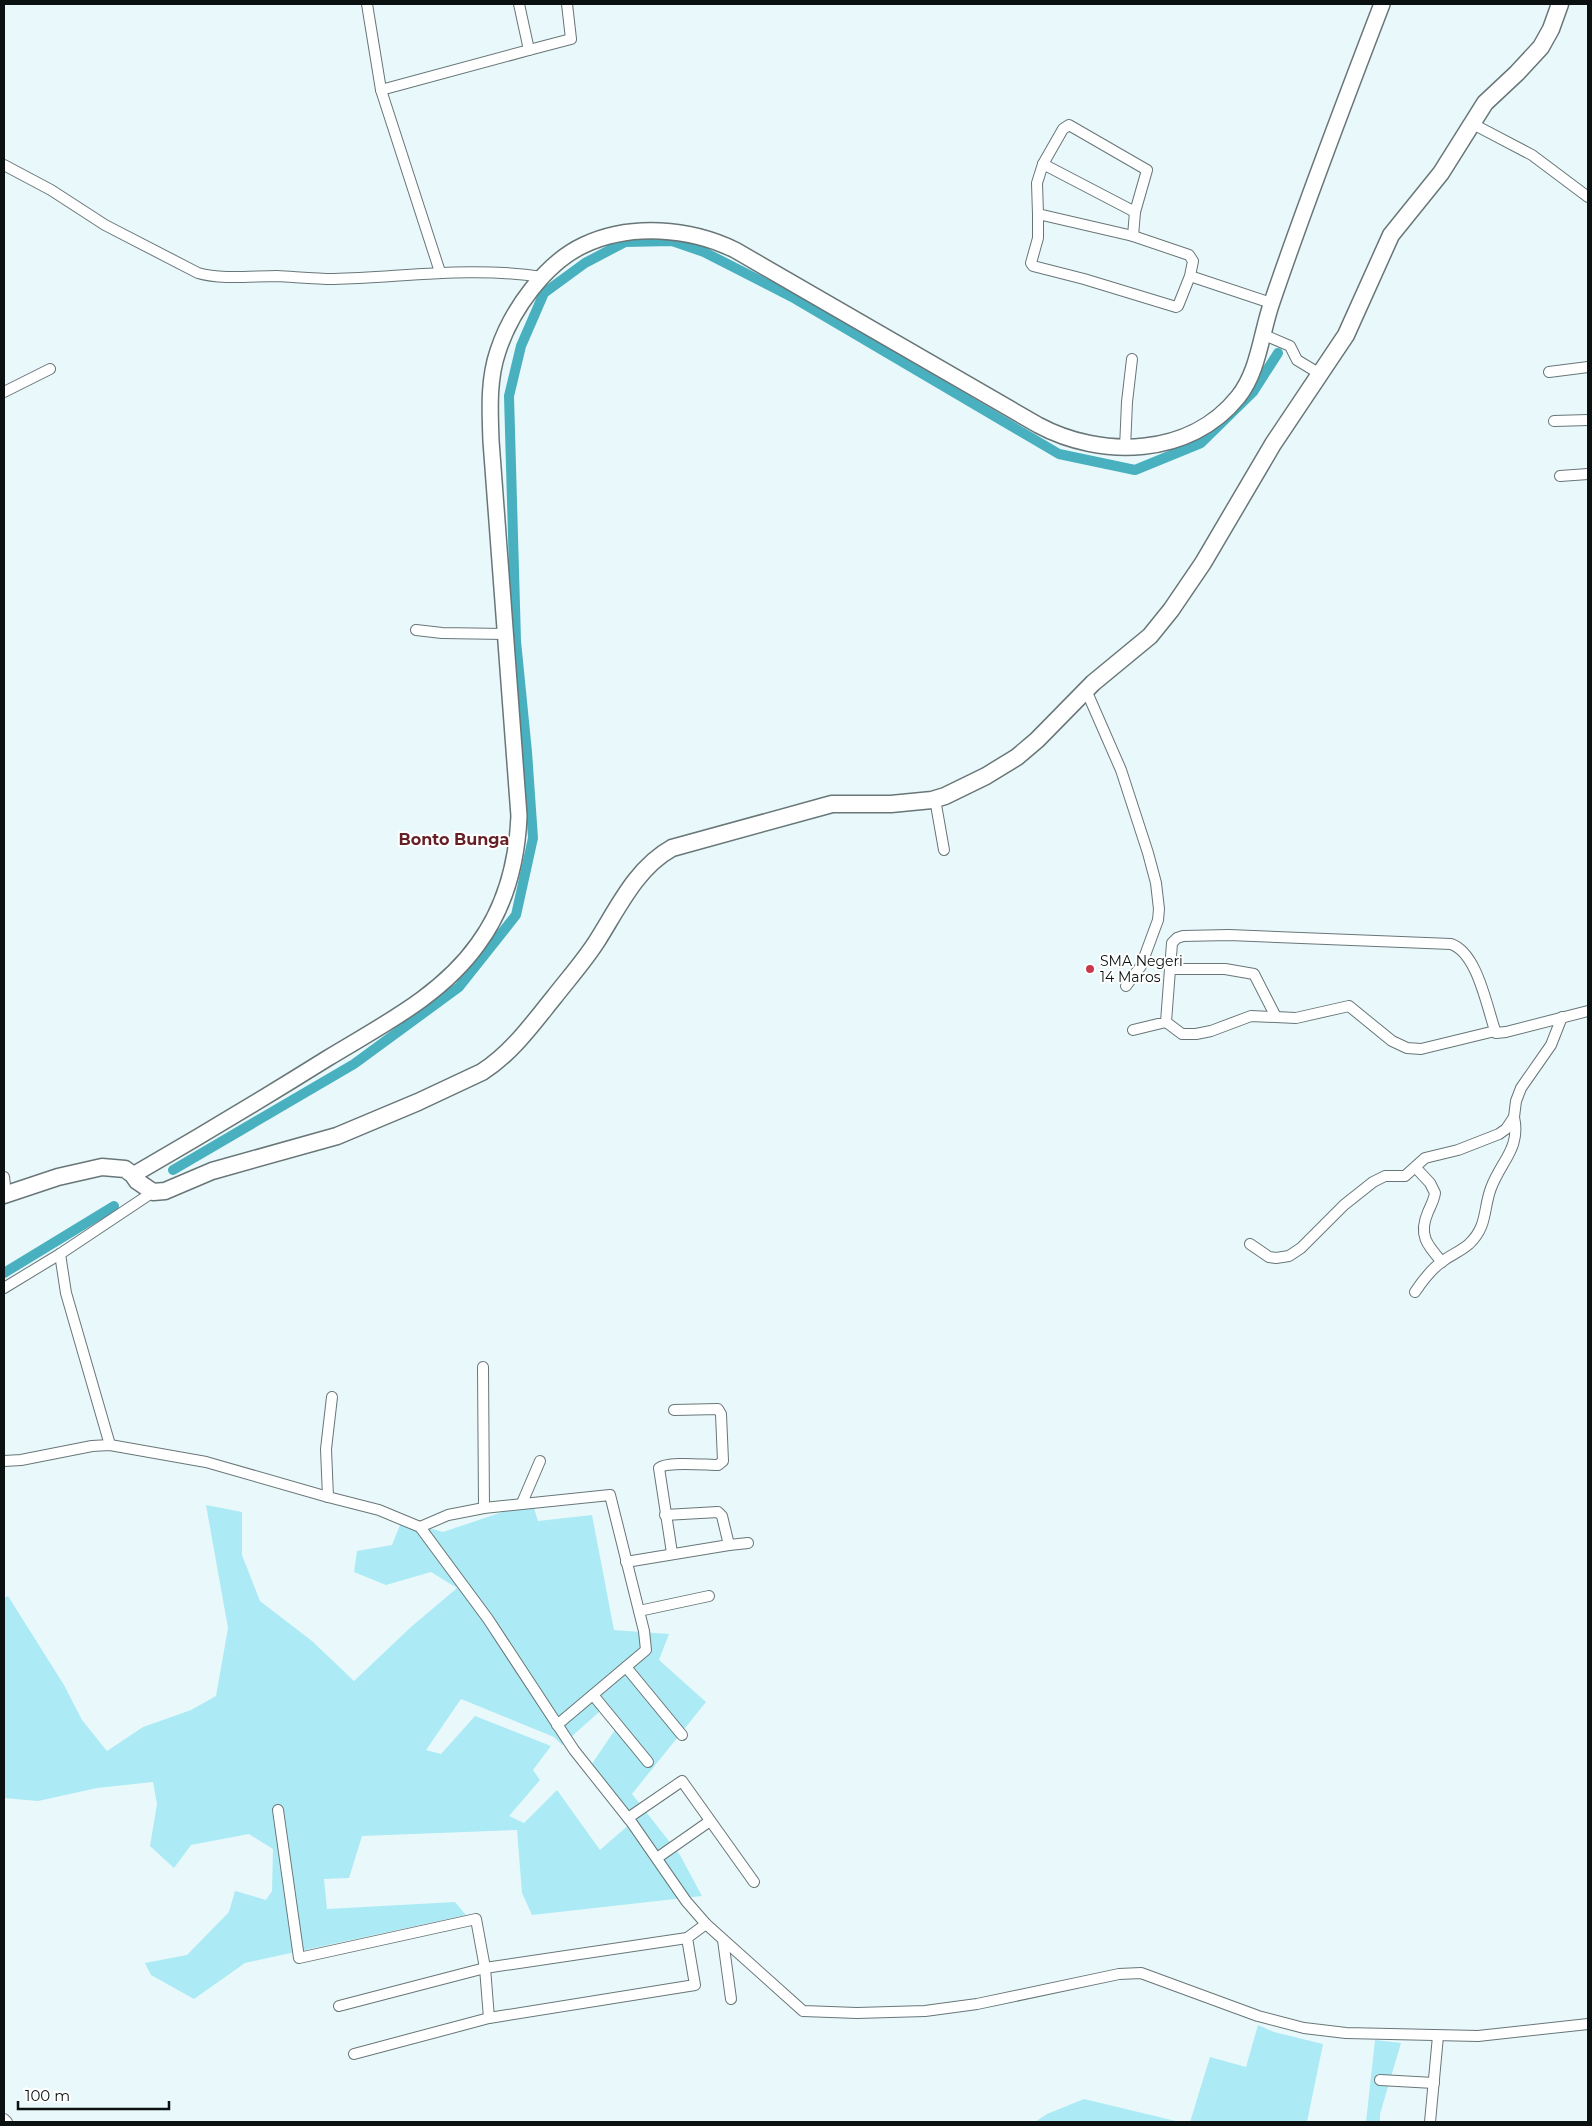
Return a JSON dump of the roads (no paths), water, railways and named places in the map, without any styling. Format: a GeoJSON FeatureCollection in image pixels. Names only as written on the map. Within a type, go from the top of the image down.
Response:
{"type":"FeatureCollection","features":[{"type":"Feature","properties":{"kind":"main road"},"geometry":{"type":"LineString","coordinates":[[5,1195],[58,1178],[102,1167],[125,1168],[133,1175],[137,1182],[153,1192],[165,1191],[212,1171],[337,1136],[451,1087],[491,1066],[521,1039],[595,944],[643,870],[672,848],[832,804],[891,804],[935,799],[986,776],[1017,757],[1037,740],[1086,690],[1150,636],[1168,614],[1203,564],[1273,444],[1346,335],[1388,240],[1414,205],[1438,178],[1485,103],[1518,73],[1541,47],[1560,4]]}},
{"type":"Feature","properties":{"kind":"street"},"geometry":{"type":"LineString","coordinates":[[367,4],[381,90],[440,272]]}},
{"type":"Feature","properties":{"kind":"street"},"geometry":{"type":"LineString","coordinates":[[519,4],[529,50]]}},
{"type":"Feature","properties":{"kind":"street"},"geometry":{"type":"LineString","coordinates":[[381,90],[568,41],[572,39],[567,4]]}},
{"type":"Feature","properties":{"kind":"street"},"geometry":{"type":"LineString","coordinates":[[133,1175],[214,1128],[431,994],[466,958],[488,930],[504,899],[517,849],[518,806],[491,441],[491,386],[497,353],[506,330],[519,307],[542,277],[580,247],[605,238],[646,230],[706,237],[735,250],[1047,430],[1082,443],[1125,448],[1182,438],[1212,422],[1231,404],[1246,385],[1268,337],[1271,303],[1382,4]]}},
{"type":"Feature","properties":{"kind":"street"},"geometry":{"type":"LineString","coordinates":[[1471,124],[1532,156],[1588,196]]}},
{"type":"Feature","properties":{"kind":"street"},"geometry":{"type":"LineString","coordinates":[[1038,214],[1133,236],[1190,256],[1194,263],[1176,308],[1084,279],[1033,266],[1031,263],[1038,238],[1036,186],[1043,164],[1064,129],[1067,126],[1071,126],[1147,170],[1135,212],[1133,236]]}},
{"type":"Feature","properties":{"kind":"street"},"geometry":{"type":"LineString","coordinates":[[1043,164],[1135,212]]}},
{"type":"Feature","properties":{"kind":"street"},"geometry":{"type":"LineString","coordinates":[[4,166],[52,190],[105,225],[206,276],[335,279],[440,272],[516,273],[542,277]]}},
{"type":"Feature","properties":{"kind":"street"},"geometry":{"type":"LineString","coordinates":[[1190,276],[1271,303]]}},
{"type":"Feature","properties":{"kind":"street"},"geometry":{"type":"LineString","coordinates":[[1268,337],[1288,344],[1292,348],[1297,360],[1320,374]]}},
{"type":"Feature","properties":{"kind":"street"},"geometry":{"type":"LineString","coordinates":[[1125,448],[1127,402],[1132,359]]}},
{"type":"Feature","properties":{"kind":"street"},"geometry":{"type":"LineString","coordinates":[[1549,372],[1588,368]]}},
{"type":"Feature","properties":{"kind":"street"},"geometry":{"type":"LineString","coordinates":[[4,392],[50,369]]}},
{"type":"Feature","properties":{"kind":"street"},"geometry":{"type":"LineString","coordinates":[[1554,421],[1588,420]]}},
{"type":"Feature","properties":{"kind":"street"},"geometry":{"type":"LineString","coordinates":[[1560,476],[1588,474]]}},
{"type":"Feature","properties":{"kind":"street"},"geometry":{"type":"LineString","coordinates":[[416,630],[448,634],[505,634]]}},
{"type":"Feature","properties":{"kind":"street"},"geometry":{"type":"LineString","coordinates":[[1086,690],[1121,770],[1156,883],[1159,909],[1158,920],[1139,970],[1126,986]]}},
{"type":"Feature","properties":{"kind":"street"},"geometry":{"type":"LineString","coordinates":[[935,799],[944,850]]}},
{"type":"Feature","properties":{"kind":"street"},"geometry":{"type":"LineString","coordinates":[[1166,1022],[1172,944],[1176,938],[1183,936],[1229,935],[1451,944],[1461,950],[1478,974],[1495,1031]]}},
{"type":"Feature","properties":{"kind":"street"},"geometry":{"type":"LineString","coordinates":[[1170,968],[1225,969],[1254,974],[1276,1018]]}},
{"type":"Feature","properties":{"kind":"street"},"geometry":{"type":"LineString","coordinates":[[1166,1022],[1185,1035],[1211,1031],[1251,1016],[1276,1018],[1302,1017],[1349,1006],[1392,1041],[1407,1048],[1415,1049],[1495,1031],[1498,1034],[1588,1011]]}},
{"type":"Feature","properties":{"kind":"street"},"geometry":{"type":"LineString","coordinates":[[1415,1292],[1429,1273],[1469,1244],[1480,1230],[1485,1217],[1490,1188],[1513,1146],[1516,1129],[1514,1117],[1516,1101],[1521,1088],[1551,1046],[1562,1017]]}},
{"type":"Feature","properties":{"kind":"street"},"geometry":{"type":"LineString","coordinates":[[1133,1030],[1166,1022]]}},
{"type":"Feature","properties":{"kind":"street"},"geometry":{"type":"LineString","coordinates":[[1250,1244],[1269,1256],[1276,1258],[1289,1256],[1301,1248],[1344,1205],[1373,1182],[1385,1176],[1405,1176],[1425,1158],[1458,1150],[1499,1134],[1506,1129],[1514,1117]]}},
{"type":"Feature","properties":{"kind":"street"},"geometry":{"type":"LineString","coordinates":[[1416,1168],[1435,1193],[1426,1220],[1424,1236],[1427,1245],[1442,1262]]}},
{"type":"Feature","properties":{"kind":"street"},"geometry":{"type":"LineString","coordinates":[[4,1177],[5,1195]]}},
{"type":"Feature","properties":{"kind":"street"},"geometry":{"type":"LineString","coordinates":[[4,1288],[60,1254],[153,1192]]}},
{"type":"Feature","properties":{"kind":"street"},"geometry":{"type":"LineString","coordinates":[[60,1254],[66,1293],[110,1445]]}},
{"type":"Feature","properties":{"kind":"street"},"geometry":{"type":"LineString","coordinates":[[483,1367],[484,1508]]}},
{"type":"Feature","properties":{"kind":"street"},"geometry":{"type":"LineString","coordinates":[[328,1497],[326,1449],[332,1397]]}},
{"type":"Feature","properties":{"kind":"street"},"geometry":{"type":"LineString","coordinates":[[672,1553],[658,1470],[660,1467],[672,1465],[718,1465],[722,1461],[720,1414],[718,1409],[674,1410]]}},
{"type":"Feature","properties":{"kind":"street"},"geometry":{"type":"LineString","coordinates":[[4,1461],[21,1460],[92,1446],[110,1445],[206,1462],[379,1510],[420,1527],[488,1619],[574,1750],[628,1818],[686,1901],[706,1924],[799,2009],[810,2013],[925,2011],[977,2004],[1119,1974],[1135,1973],[1155,1977],[1219,2003],[1304,2028],[1361,2034],[1478,2036],[1588,2024]]}},
{"type":"Feature","properties":{"kind":"street"},"geometry":{"type":"LineString","coordinates":[[522,1503],[540,1461]]}},
{"type":"Feature","properties":{"kind":"street"},"geometry":{"type":"LineString","coordinates":[[420,1527],[448,1515],[484,1508],[610,1495],[639,1611],[646,1650],[558,1725]]}},
{"type":"Feature","properties":{"kind":"street"},"geometry":{"type":"LineString","coordinates":[[665,1515],[718,1512],[722,1516],[729,1545]]}},
{"type":"Feature","properties":{"kind":"street"},"geometry":{"type":"LineString","coordinates":[[626,1562],[672,1553],[748,1543]]}},
{"type":"Feature","properties":{"kind":"street"},"geometry":{"type":"LineString","coordinates":[[639,1611],[710,1596]]}},
{"type":"Feature","properties":{"kind":"street"},"geometry":{"type":"LineString","coordinates":[[626,1667],[682,1735]]}},
{"type":"Feature","properties":{"kind":"street"},"geometry":{"type":"LineString","coordinates":[[593,1695],[648,1762]]}},
{"type":"Feature","properties":{"kind":"street"},"geometry":{"type":"LineString","coordinates":[[628,1818],[682,1781],[754,1882]]}},
{"type":"Feature","properties":{"kind":"street"},"geometry":{"type":"LineString","coordinates":[[278,1810],[299,1958],[476,1919],[485,1968],[489,2018]]}},
{"type":"Feature","properties":{"kind":"street"},"geometry":{"type":"LineString","coordinates":[[657,1858],[710,1821]]}},
{"type":"Feature","properties":{"kind":"street"},"geometry":{"type":"LineString","coordinates":[[339,2006],[485,1968],[687,1938],[706,1924]]}},
{"type":"Feature","properties":{"kind":"street"},"geometry":{"type":"LineString","coordinates":[[354,2054],[489,2018],[695,1985],[687,1938]]}},
{"type":"Feature","properties":{"kind":"street"},"geometry":{"type":"LineString","coordinates":[[723,1940],[731,1999]]}},
{"type":"Feature","properties":{"kind":"street"},"geometry":{"type":"LineString","coordinates":[[1430,2122],[1438,2036]]}},
{"type":"Feature","properties":{"kind":"street"},"geometry":{"type":"LineString","coordinates":[[1380,2080],[1434,2082]]}},
{"type":"Feature","properties":{"kind":"street"},"geometry":{"type":"LineString","coordinates":[[4,2119],[7,2122]]}},
{"type":"Feature","properties":{"kind":"waterway"},"geometry":{"type":"LineString","coordinates":[[173,1170],[354,1064],[459,987],[516,915],[533,838],[516,641],[509,396],[521,346],[544,293],[585,263],[625,242],[672,241],[704,252],[792,297],[1059,454],[1135,470],[1201,443],[1253,392],[1278,353]]}},
{"type":"Feature","properties":{"kind":"waterway"},"geometry":{"type":"LineString","coordinates":[[4,1273],[114,1206]]}},
{"type":"Feature","properties":{"kind":"place","name":"SMA Negeri 14 Maros"},"geometry":{"type":"Point","coordinates":[1090,969]}},
{"type":"Feature","properties":{"kind":"district","name":"Bonto Bunga"},"geometry":{"type":"Point","coordinates":[454,839]}}]}
